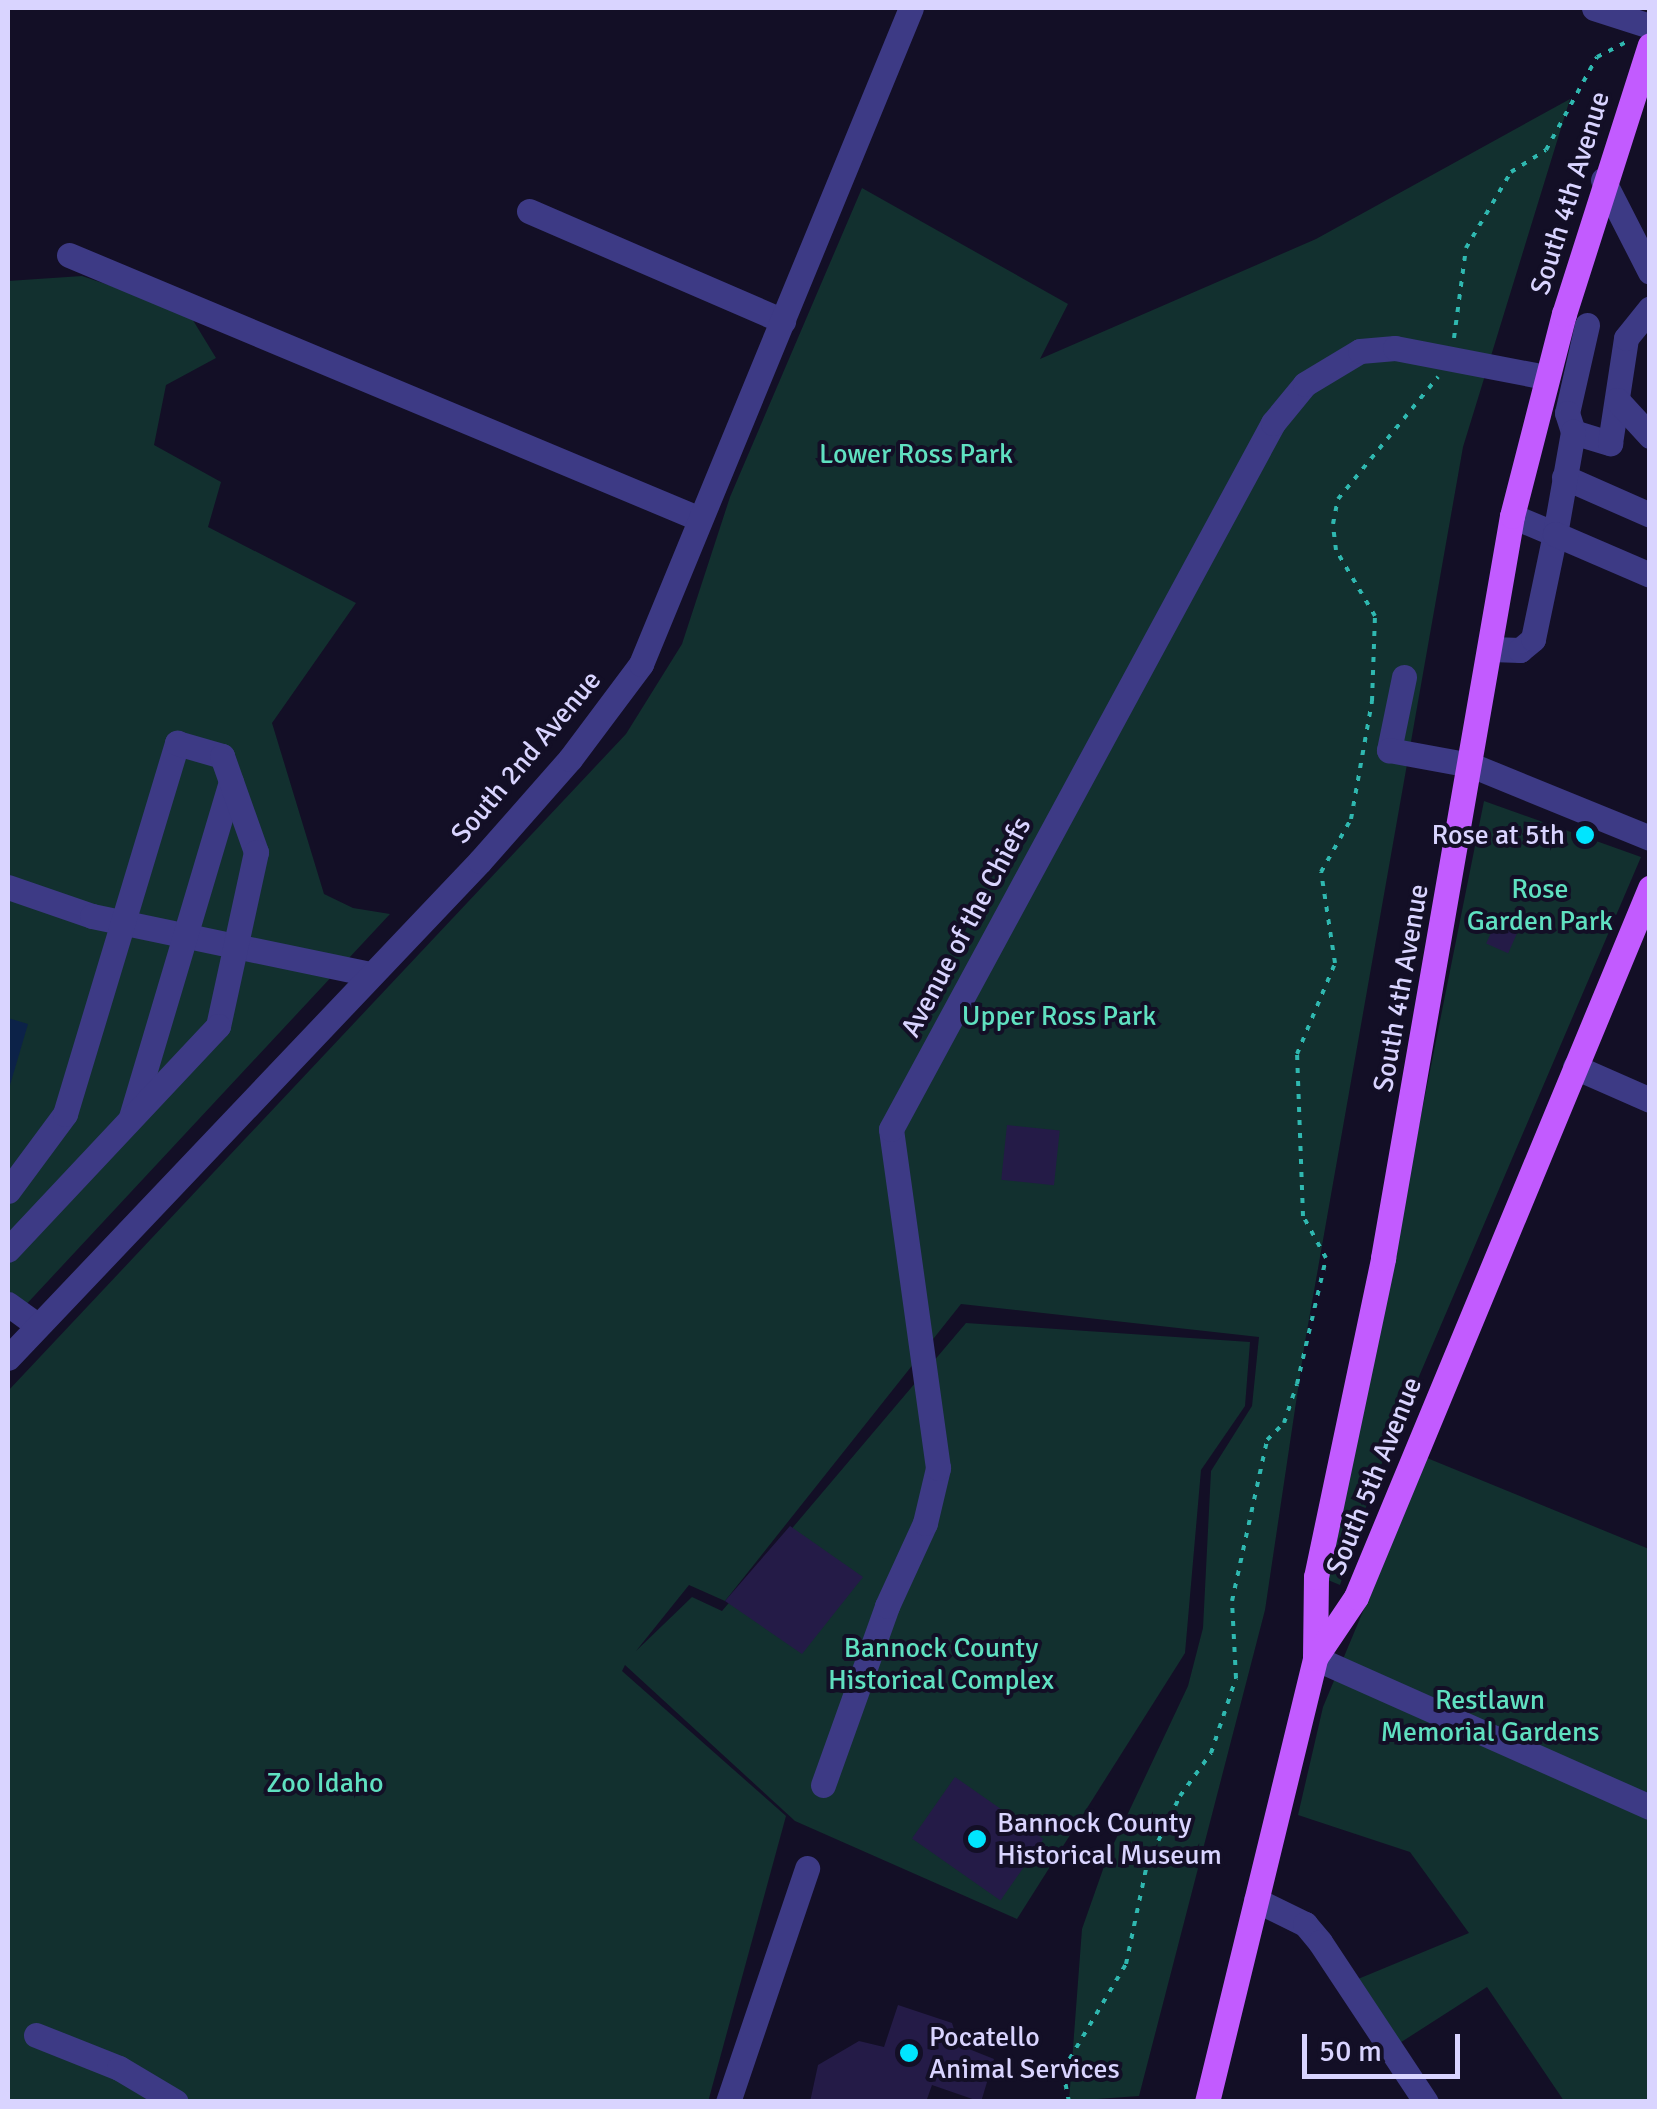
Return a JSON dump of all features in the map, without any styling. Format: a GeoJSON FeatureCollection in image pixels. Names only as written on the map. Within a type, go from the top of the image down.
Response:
{"type":"FeatureCollection","features":[{"type":"Feature","properties":{"kind":"main road","name":"South 4th Avenue"},"geometry":{"type":"LineString","coordinates":[[1315,1658],[1316,1577],[1383,1258],[1472,765],[1512,516],[1546,377],[1576,319],[1603,180],[1644,37]]}},
{"type":"Feature","properties":{"kind":"main road","name":"South 5th Avenue"},"geometry":{"type":"LineString","coordinates":[[1208,2102],[1315,1658],[1356,1597],[1650,888]]}},
{"type":"Feature","properties":{"kind":"street","name":"South 2nd Avenue"},"geometry":{"type":"LineString","coordinates":[[8,1358],[570,760],[641,664],[912,8]]}},
{"type":"Feature","properties":{"kind":"street"},"geometry":{"type":"LineString","coordinates":[[1594,8],[1644,37]]}},
{"type":"Feature","properties":{"kind":"street"},"geometry":{"type":"LineString","coordinates":[[1603,180],[1650,272]]}},
{"type":"Feature","properties":{"kind":"street"},"geometry":{"type":"LineString","coordinates":[[528,211],[783,321]]}},
{"type":"Feature","properties":{"kind":"street"},"geometry":{"type":"LineString","coordinates":[[69,255],[700,520]]}},
{"type":"Feature","properties":{"kind":"street"},"geometry":{"type":"LineString","coordinates":[[1572,432],[1610,442],[1626,338],[1650,308]]}},
{"type":"Feature","properties":{"kind":"street"},"geometry":{"type":"LineString","coordinates":[[1490,649],[1520,650],[1533,639],[1572,432],[1566,413],[1576,319],[1626,338]]}},
{"type":"Feature","properties":{"kind":"street","name":"Avenue of the Chiefs"},"geometry":{"type":"LineString","coordinates":[[823,1784],[887,1606],[925,1523],[938,1468],[891,1129],[1273,423],[1305,384],[1360,350],[1454,355],[1546,377]]}},
{"type":"Feature","properties":{"kind":"street"},"geometry":{"type":"LineString","coordinates":[[1617,400],[1650,436]]}},
{"type":"Feature","properties":{"kind":"street"},"geometry":{"type":"LineString","coordinates":[[1564,478],[1650,515]]}},
{"type":"Feature","properties":{"kind":"street"},"geometry":{"type":"LineString","coordinates":[[1512,516],[1650,575]]}},
{"type":"Feature","properties":{"kind":"street"},"geometry":{"type":"LineString","coordinates":[[1404,677],[1389,750],[1472,765],[1650,838]]}},
{"type":"Feature","properties":{"kind":"street"},"geometry":{"type":"LineString","coordinates":[[8,1191],[65,1114],[176,743],[222,756],[256,852],[239,948],[218,1026],[8,1250]]}},
{"type":"Feature","properties":{"kind":"street"},"geometry":{"type":"LineString","coordinates":[[129,1124],[231,782]]}},
{"type":"Feature","properties":{"kind":"street"},"geometry":{"type":"LineString","coordinates":[[8,887],[123,923],[370,974]]}},
{"type":"Feature","properties":{"kind":"street"},"geometry":{"type":"LineString","coordinates":[[1575,1067],[1650,1100]]}},
{"type":"Feature","properties":{"kind":"street"},"geometry":{"type":"LineString","coordinates":[[8,1304],[38,1326]]}},
{"type":"Feature","properties":{"kind":"street"},"geometry":{"type":"LineString","coordinates":[[1315,1658],[1650,1807]]}},
{"type":"Feature","properties":{"kind":"street"},"geometry":{"type":"LineString","coordinates":[[728,2102],[806,1868]]}},
{"type":"Feature","properties":{"kind":"street"},"geometry":{"type":"LineString","coordinates":[[1256,1900],[1305,1924],[1426,2102]]}},
{"type":"Feature","properties":{"kind":"street"},"geometry":{"type":"LineString","coordinates":[[36,2035],[119,2068],[176,2102]]}},
{"type":"Feature","properties":{"kind":"path"},"geometry":{"type":"LineString","coordinates":[[1068,2102],[1063,2070],[1126,1964],[1147,1864],[1180,1796],[1212,1753],[1236,1678],[1232,1602],[1267,1440],[1284,1424],[1326,1258],[1303,1216],[1297,1054],[1335,963],[1321,872],[1351,819],[1372,701],[1375,616],[1336,550],[1338,499],[1454,355],[1466,248],[1511,172],[1546,150],[1597,57],[1644,37]]}},
{"type":"Feature","properties":{"kind":"green space"},"geometry":{"type":"Polygon","coordinates":[[[1570,99],[1463,447],[1305,1342],[1265,1610],[1139,2096],[1069,2101],[1082,1929],[1107,1858],[1188,1686],[1203,1628],[1211,1471],[1252,1406],[1259,1337],[961,1304],[725,1601],[689,1585],[636,1651],[692,1597],[722,1611],[966,1323],[1250,1342],[1245,1406],[1201,1470],[1185,1653],[1017,1919],[795,1821],[625,1665],[622,1671],[786,1816],[708,2102],[8,2101],[8,1391],[626,734],[682,644],[730,497],[862,188],[1068,304],[1040,359],[1316,239],[1570,99]]]}},
{"type":"Feature","properties":{"kind":"green space"},"geometry":{"type":"Polygon","coordinates":[[[82,276],[188,312],[216,358],[166,385],[154,445],[221,482],[208,527],[356,603],[272,723],[324,894],[353,908],[390,914],[8,1324],[8,281],[82,276]]]}},
{"type":"Feature","properties":{"kind":"green space","name":"Rose Garden Park"},"geometry":{"type":"Polygon","coordinates":[[[1484,801],[1641,857],[1376,1477],[1340,1585],[1328,1580],[1484,801]]]}},
{"type":"Feature","properties":{"kind":"green space","name":"Restlawn Memorial Gardens"},"geometry":{"type":"Polygon","coordinates":[[[1427,1458],[1649,1549],[1649,2101],[1564,2101],[1487,1987],[1392,2048],[1346,1984],[1469,1933],[1410,1852],[1298,1815],[1323,1707],[1427,1458]]]}},
{"type":"Feature","properties":{"kind":"water"},"geometry":{"type":"Polygon","coordinates":[[[8,1018],[28,1024],[8,1092],[8,1018]]]}},
{"type":"Feature","properties":{"kind":"building"},"geometry":{"type":"Polygon","coordinates":[[[1498,917],[1520,927],[1508,953],[1486,943],[1498,917]]]}},
{"type":"Feature","properties":{"kind":"building"},"geometry":{"type":"Polygon","coordinates":[[[1007,1125],[1060,1131],[1054,1185],[1001,1180],[1007,1125]]]}},
{"type":"Feature","properties":{"kind":"building"},"geometry":{"type":"Polygon","coordinates":[[[790,1526],[863,1577],[802,1654],[725,1601],[790,1526]]]}},
{"type":"Feature","properties":{"kind":"building","name":"Bannock County Historical Museum"},"geometry":{"type":"Polygon","coordinates":[[[955,1777],[1043,1839],[1000,1900],[912,1838],[955,1777]]]}},
{"type":"Feature","properties":{"kind":"building","name":"Pocatello Animal Services"},"geometry":{"type":"Polygon","coordinates":[[[898,2005],[952,2023],[959,2045],[994,2059],[981,2102],[932,2085],[926,2102],[810,2102],[818,2065],[859,2041],[884,2047],[898,2005]]]}},
{"type":"Feature","properties":{"kind":"place","name":"Rose at 5th"},"geometry":{"type":"Point","coordinates":[1585,835]}},
{"type":"Feature","properties":{"kind":"place","name":"Bannock County Historical Museum"},"geometry":{"type":"Point","coordinates":[977,1839]}},
{"type":"Feature","properties":{"kind":"place","name":"Pocatello Animal Services"},"geometry":{"type":"Point","coordinates":[909,2053]}},
{"type":"Feature","properties":{"kind":"park label","name":"Lower Ross Park"},"geometry":{"type":"Point","coordinates":[916,454]}},
{"type":"Feature","properties":{"kind":"park label","name":"Upper Ross Park"},"geometry":{"type":"Point","coordinates":[1059,1016]}},
{"type":"Feature","properties":{"kind":"park label","name":"Bannock County Historical Complex"},"geometry":{"type":"Point","coordinates":[941,1664]}},
{"type":"Feature","properties":{"kind":"park label","name":"Zoo Idaho"},"geometry":{"type":"Point","coordinates":[325,1783]}}]}
